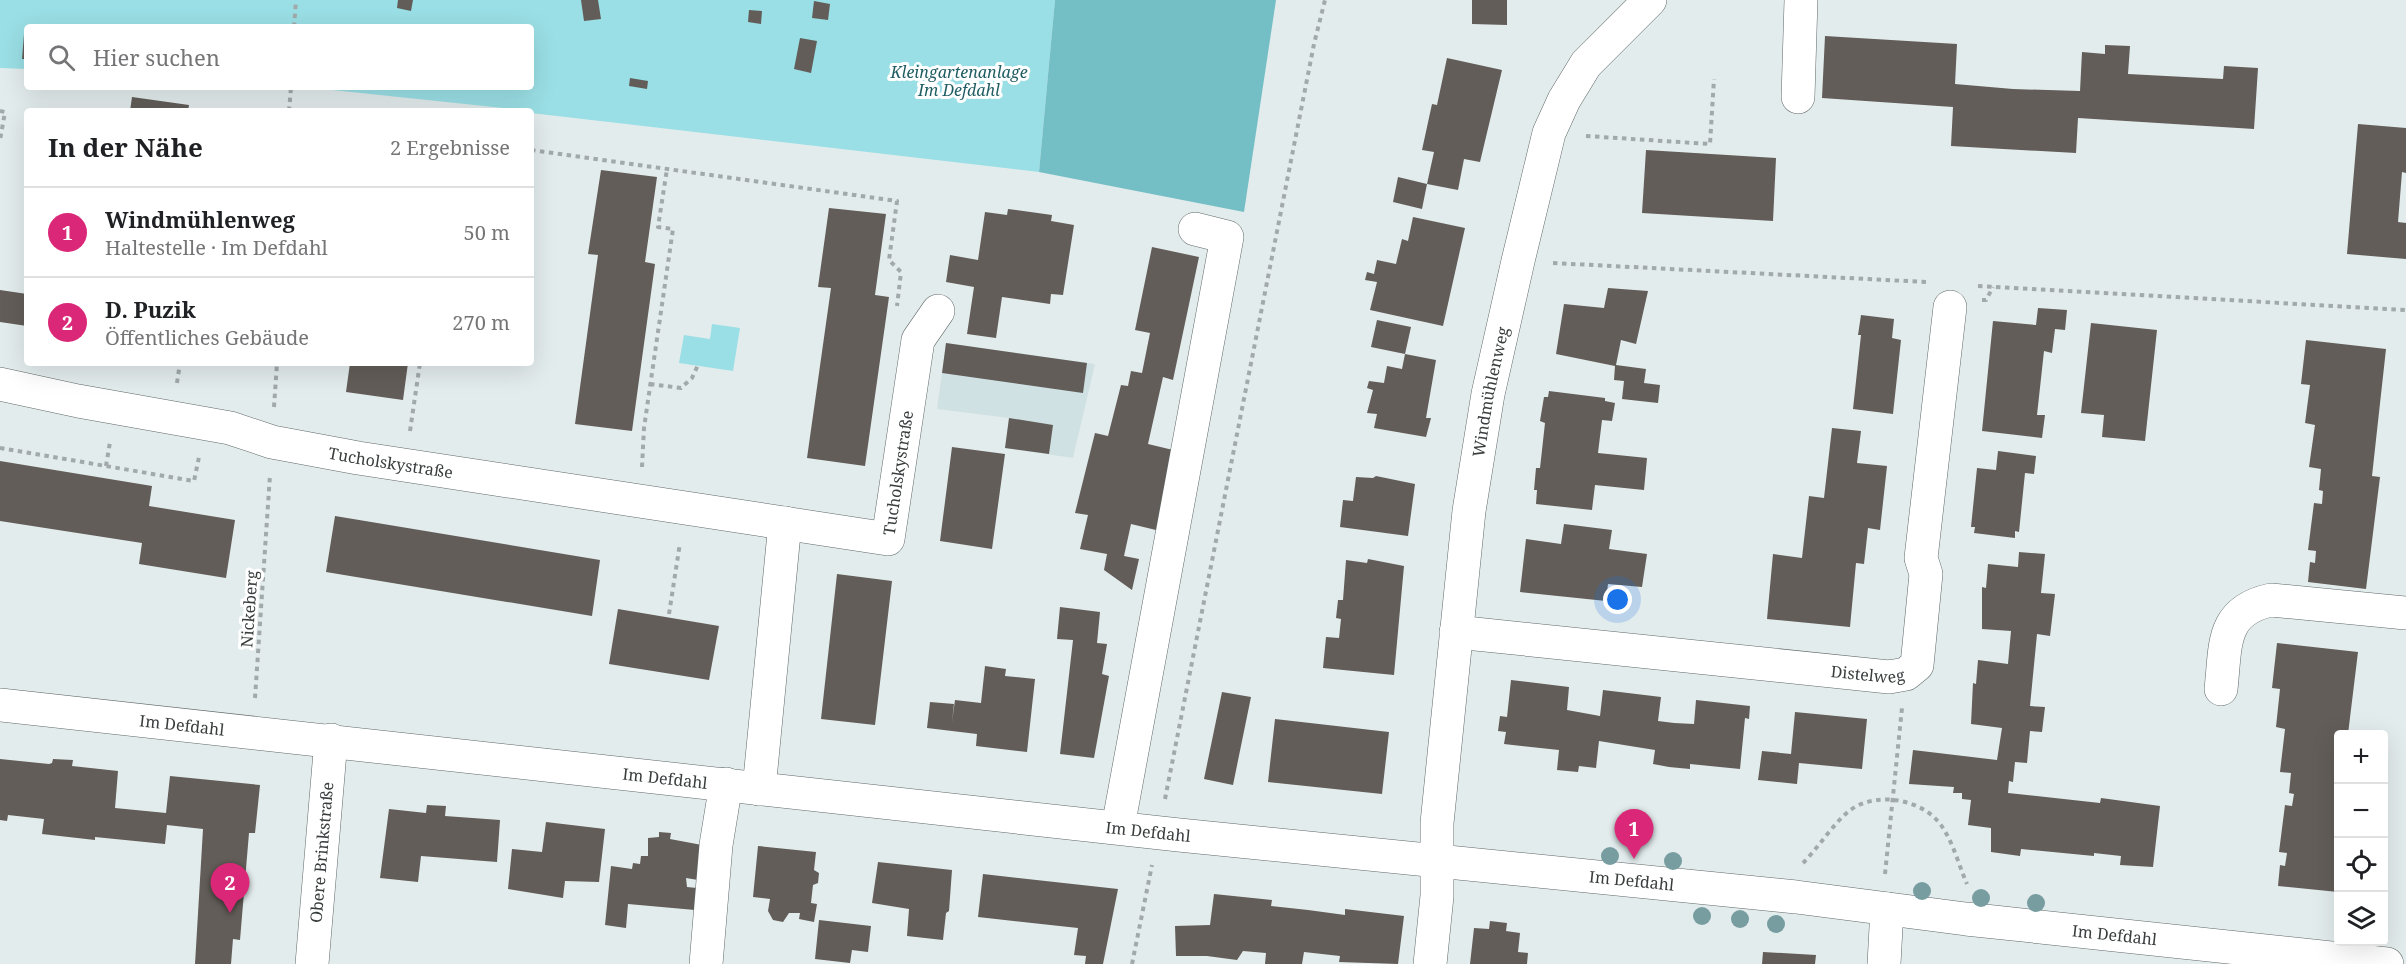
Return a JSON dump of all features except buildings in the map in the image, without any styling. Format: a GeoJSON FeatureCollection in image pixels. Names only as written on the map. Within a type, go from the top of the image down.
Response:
{"type":"FeatureCollection","features":[{"type":"Feature","properties":{"kind":"street","name":"Windmühlenweg"},"geometry":{"type":"LineString","coordinates":[[1430,964],[1437,896],[1437,823],[1469,511],[1488,394],[1518,261],[1549,133],[1564,100],[1586,64],[1650,0]]}},
{"type":"Feature","properties":{"kind":"street"},"geometry":{"type":"LineString","coordinates":[[1797,97],[1802,0]]}},
{"type":"Feature","properties":{"kind":"street"},"geometry":{"type":"LineString","coordinates":[[1118,827],[1227,237],[1195,229]]}},
{"type":"Feature","properties":{"kind":"street","name":"Distelweg"},"geometry":{"type":"LineString","coordinates":[[1456,632],[1889,677],[1906,674],[1917,665],[1926,574],[1921,558],[1953,292]]}},
{"type":"Feature","properties":{"kind":"street","name":"Tucholskystraße"},"geometry":{"type":"LineString","coordinates":[[0,384],[78,401],[230,428],[272,442],[358,458],[888,539],[918,340],[938,311]]}},
{"type":"Feature","properties":{"kind":"street"},"geometry":{"type":"LineString","coordinates":[[759,789],[785,523]]}},
{"type":"Feature","properties":{"kind":"street"},"geometry":{"type":"LineString","coordinates":[[2221,689],[2226,644],[2233,620],[2254,604],[2271,600],[2406,613]]}},
{"type":"Feature","properties":{"kind":"street","name":"Im Defdahl"},"geometry":{"type":"LineString","coordinates":[[0,705],[759,789],[1437,860],[1886,893],[2297,958],[2387,964]]}},
{"type":"Feature","properties":{"kind":"street","name":"Obere Brinkstraße"},"geometry":{"type":"LineString","coordinates":[[312,964],[331,740]]}},
{"type":"Feature","properties":{"kind":"street"},"geometry":{"type":"LineString","coordinates":[[706,964],[716,845],[726,784]]}},
{"type":"Feature","properties":{"kind":"street"},"geometry":{"type":"LineString","coordinates":[[1884,964],[1886,893]]}},
{"type":"Feature","properties":{"kind":"path"},"geometry":{"type":"LineString","coordinates":[[294,24],[296,0]]}},
{"type":"Feature","properties":{"kind":"path"},"geometry":{"type":"LineString","coordinates":[[1132,964],[1181,727],[1314,44],[1325,0]]}},
{"type":"Feature","properties":{"kind":"path"},"geometry":{"type":"LineString","coordinates":[[1576,135],[1710,144],[1714,80]]}},
{"type":"Feature","properties":{"kind":"path"},"geometry":{"type":"LineString","coordinates":[[290,108],[291,90]]}},
{"type":"Feature","properties":{"kind":"path"},"geometry":{"type":"LineString","coordinates":[[0,111],[4,112],[0,140]]}},
{"type":"Feature","properties":{"kind":"path"},"geometry":{"type":"LineString","coordinates":[[534,150],[897,201],[889,260],[901,273],[898,297]]}},
{"type":"Feature","properties":{"kind":"path"},"geometry":{"type":"LineString","coordinates":[[642,476],[644,428],[673,229],[658,227],[667,169]]}},
{"type":"Feature","properties":{"kind":"path"},"geometry":{"type":"LineString","coordinates":[[1518,261],[1953,292],[2406,310]]}},
{"type":"Feature","properties":{"kind":"path"},"geometry":{"type":"LineString","coordinates":[[650,384],[681,388],[692,378],[698,365]]}},
{"type":"Feature","properties":{"kind":"path"},"geometry":{"type":"LineString","coordinates":[[176,393],[180,366]]}},
{"type":"Feature","properties":{"kind":"path"},"geometry":{"type":"LineString","coordinates":[[272,442],[277,366]]}},
{"type":"Feature","properties":{"kind":"path"},"geometry":{"type":"LineString","coordinates":[[409,438],[420,366]]}},
{"type":"Feature","properties":{"kind":"path"},"geometry":{"type":"LineString","coordinates":[[0,448],[194,481],[205,424]]}},
{"type":"Feature","properties":{"kind":"path","name":"Nickeberg"},"geometry":{"type":"LineString","coordinates":[[253,732],[269,489]]}},
{"type":"Feature","properties":{"kind":"path"},"geometry":{"type":"LineString","coordinates":[[669,614],[686,507]]}},
{"type":"Feature","properties":{"kind":"path"},"geometry":{"type":"LineString","coordinates":[[1886,893],[1892,800],[1906,674]]}},
{"type":"Feature","properties":{"kind":"path"},"geometry":{"type":"LineString","coordinates":[[1799,868],[1847,813],[1867,802],[1892,800],[1912,804],[1935,818],[1943,827],[1967,885]]}},
{"type":"Feature","properties":{"kind":"shaded area"},"geometry":{"type":"Polygon","coordinates":[[[1055,0],[1276,0],[1244,212],[1039,172],[1055,0]]]}},
{"type":"Feature","properties":{"kind":"shaded area"},"geometry":{"type":"Polygon","coordinates":[[[946,343],[1095,364],[1073,458],[1005,448],[1009,418],[937,409],[946,343]]]}},
{"type":"Feature","properties":{"kind":"green space","name":"Kleingartenanlage Im Defdahl"},"geometry":{"type":"Polygon","coordinates":[[[0,0],[1055,0],[1039,172],[534,113],[534,108],[503,108],[332,90],[534,90],[534,24],[24,24],[24,69],[0,68],[0,0]]]}},
{"type":"Feature","properties":{"kind":"green space"},"geometry":{"type":"Polygon","coordinates":[[[712,324],[740,328],[733,371],[679,363],[684,335],[710,339],[712,324]]]}},
{"type":"Feature","properties":{"kind":"place","name":"Windmühlenweg"},"geometry":{"type":"Point","coordinates":[1634,859]}},
{"type":"Feature","properties":{"kind":"place","name":"D. Puzik"},"geometry":{"type":"Point","coordinates":[230,913]}}]}
